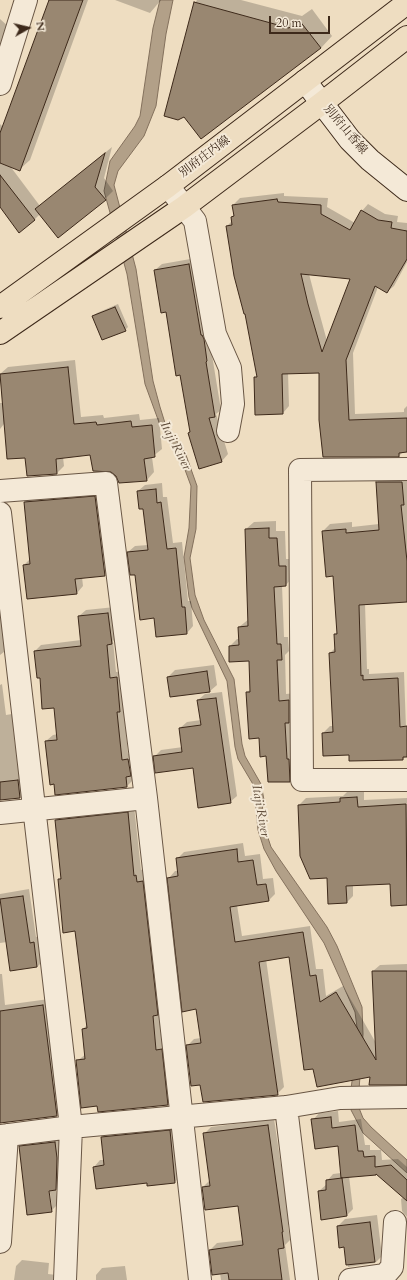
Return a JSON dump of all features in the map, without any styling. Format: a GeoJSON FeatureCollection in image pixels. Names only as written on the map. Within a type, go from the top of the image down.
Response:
{"type":"FeatureCollection","features":[{"type":"Feature","properties":{"kind":"main road","name":"別府庄内線"},"geometry":{"type":"LineString","coordinates":[[0,307],[168,186],[407,3]]}},
{"type":"Feature","properties":{"kind":"main road"},"geometry":{"type":"LineString","coordinates":[[0,333],[184,207],[322,104],[407,37]]}},
{"type":"Feature","properties":{"kind":"street"},"geometry":{"type":"LineString","coordinates":[[0,84],[26,0]]}},
{"type":"Feature","properties":{"kind":"street","name":"別府山香線"},"geometry":{"type":"LineString","coordinates":[[305,81],[350,140],[370,160],[407,190]]}},
{"type":"Feature","properties":{"kind":"street"},"geometry":{"type":"LineString","coordinates":[[168,186],[195,221],[215,334],[230,368],[233,404],[228,431]]}},
{"type":"Feature","properties":{"kind":"street"},"geometry":{"type":"LineString","coordinates":[[407,469],[300,470],[302,780],[407,780]]}},
{"type":"Feature","properties":{"kind":"street"},"geometry":{"type":"LineString","coordinates":[[0,491],[106,483],[146,798],[200,1280]]}},
{"type":"Feature","properties":{"kind":"street"},"geometry":{"type":"LineString","coordinates":[[0,513],[3,558],[71,1127],[65,1280]]}},
{"type":"Feature","properties":{"kind":"street"},"geometry":{"type":"LineString","coordinates":[[0,813],[146,798]]}},
{"type":"Feature","properties":{"kind":"street"},"geometry":{"type":"LineString","coordinates":[[0,1242],[3,1136],[71,1127],[286,1107],[340,1098],[407,1097]]}},
{"type":"Feature","properties":{"kind":"street"},"geometry":{"type":"LineString","coordinates":[[286,1107],[307,1280]]}},
{"type":"Feature","properties":{"kind":"street"},"geometry":{"type":"LineString","coordinates":[[350,1280],[385,1275],[392,1267],[396,1222]]}},
{"type":"Feature","properties":{"kind":"water","name":"Itaji River"},"geometry":{"type":"Polygon","coordinates":[[[160,0],[173,0],[166,34],[156,106],[144,136],[118,171],[114,185],[136,269],[153,381],[160,407],[165,423],[186,455],[197,486],[196,529],[190,558],[195,595],[204,620],[234,679],[242,744],[245,756],[261,784],[264,800],[262,810],[265,829],[271,847],[327,927],[337,946],[362,1007],[363,1034],[359,1108],[363,1118],[371,1127],[407,1160],[407,1173],[363,1133],[351,1110],[351,1089],[358,1035],[355,1012],[324,943],[276,871],[264,849],[258,830],[254,786],[238,759],[235,747],[227,681],[192,608],[189,597],[184,557],[189,528],[191,486],[181,459],[160,425],[145,384],[127,274],[104,191],[110,161],[135,126],[140,116],[153,28],[160,0]]]}},
{"type":"Feature","properties":{"kind":"building"},"geometry":{"type":"Polygon","coordinates":[[[49,0],[83,0],[20,171],[0,163],[0,133],[49,0]]]}},
{"type":"Feature","properties":{"kind":"building"},"geometry":{"type":"Polygon","coordinates":[[[194,2],[289,28],[299,20],[321,48],[201,139],[184,117],[178,120],[164,116],[194,2]]]}},
{"type":"Feature","properties":{"kind":"building"},"geometry":{"type":"Polygon","coordinates":[[[105,153],[95,187],[106,200],[58,238],[35,209],[105,153]]]}},
{"type":"Feature","properties":{"kind":"building"},"geometry":{"type":"Polygon","coordinates":[[[0,175],[35,220],[19,233],[0,207],[0,175]]]}},
{"type":"Feature","properties":{"kind":"building"},"geometry":{"type":"Polygon","coordinates":[[[277,199],[278,202],[321,205],[321,214],[350,230],[361,210],[378,220],[392,222],[391,228],[407,231],[407,259],[387,293],[375,286],[346,360],[349,420],[407,418],[407,452],[399,453],[399,457],[323,457],[319,420],[319,373],[282,374],[283,414],[255,415],[254,377],[257,377],[245,314],[234,276],[226,226],[232,225],[231,217],[234,216],[232,205],[277,199]],[[301,274],[322,352],[350,279],[301,274]]]}},
{"type":"Feature","properties":{"kind":"building"},"geometry":{"type":"Polygon","coordinates":[[[189,264],[201,335],[204,339],[206,362],[215,417],[209,418],[222,462],[199,469],[188,433],[190,432],[180,375],[176,376],[166,312],[161,313],[154,270],[189,264]]]}},
{"type":"Feature","properties":{"kind":"building"},"geometry":{"type":"Polygon","coordinates":[[[115,307],[126,331],[102,340],[92,316],[115,307]]]}},
{"type":"Feature","properties":{"kind":"building"},"geometry":{"type":"Polygon","coordinates":[[[68,367],[74,424],[96,422],[97,425],[131,421],[132,427],[152,425],[155,457],[144,459],[147,481],[119,483],[116,476],[111,472],[93,471],[90,455],[56,459],[57,474],[27,476],[25,458],[7,459],[0,374],[68,367]]]}},
{"type":"Feature","properties":{"kind":"building"},"geometry":{"type":"Polygon","coordinates":[[[376,482],[402,482],[404,505],[401,505],[407,561],[407,602],[359,605],[361,676],[363,675],[363,680],[398,678],[400,727],[407,726],[407,757],[403,757],[403,760],[349,761],[349,755],[323,756],[322,733],[333,732],[329,653],[335,652],[334,634],[337,634],[333,576],[326,577],[322,531],[346,529],[346,533],[379,530],[376,482]]]}},
{"type":"Feature","properties":{"kind":"building"},"geometry":{"type":"Polygon","coordinates":[[[156,489],[157,503],[161,502],[167,549],[176,548],[182,607],[185,607],[187,634],[156,637],[154,618],[140,620],[135,575],[130,575],[127,552],[148,550],[143,509],[139,509],[137,491],[156,489]]]}},
{"type":"Feature","properties":{"kind":"building"},"geometry":{"type":"Polygon","coordinates":[[[95,496],[105,576],[75,579],[77,594],[27,599],[23,565],[30,564],[24,502],[95,496]]]}},
{"type":"Feature","properties":{"kind":"building"},"geometry":{"type":"Polygon","coordinates":[[[269,528],[269,538],[277,538],[279,566],[286,566],[286,586],[274,587],[277,644],[281,644],[282,660],[277,660],[279,701],[289,700],[289,723],[285,723],[290,782],[268,782],[266,756],[260,757],[259,738],[249,739],[246,692],[250,692],[249,661],[229,662],[229,646],[239,645],[238,627],[248,626],[245,529],[269,528]]]}},
{"type":"Feature","properties":{"kind":"building"},"geometry":{"type":"Polygon","coordinates":[[[108,613],[112,644],[107,645],[110,678],[117,677],[120,712],[117,712],[122,760],[128,759],[131,776],[126,777],[127,787],[55,795],[54,784],[50,785],[45,741],[57,740],[54,708],[42,709],[40,678],[37,678],[34,651],[81,646],[78,616],[108,613]]]}},
{"type":"Feature","properties":{"kind":"building"},"geometry":{"type":"Polygon","coordinates":[[[207,671],[210,692],[170,697],[167,677],[207,671]]]}},
{"type":"Feature","properties":{"kind":"building"},"geometry":{"type":"Polygon","coordinates":[[[216,698],[231,803],[198,808],[193,768],[155,773],[153,756],[182,752],[179,728],[201,725],[197,700],[216,698]]]}},
{"type":"Feature","properties":{"kind":"building"},"geometry":{"type":"Polygon","coordinates":[[[18,780],[20,798],[0,800],[0,782],[18,780]]]}},
{"type":"Feature","properties":{"kind":"building"},"geometry":{"type":"Polygon","coordinates":[[[357,797],[358,807],[406,804],[407,905],[391,906],[390,884],[346,886],[347,903],[328,904],[327,878],[310,879],[300,856],[298,805],[340,802],[340,798],[357,797]]]}},
{"type":"Feature","properties":{"kind":"building"},"geometry":{"type":"Polygon","coordinates":[[[128,812],[134,876],[136,875],[137,882],[143,881],[158,1015],[153,1016],[156,1050],[162,1049],[168,1105],[98,1112],[97,1106],[81,1108],[76,1060],[85,1059],[82,1029],[87,1028],[75,931],[63,933],[58,879],[61,879],[55,820],[128,812]]]}},
{"type":"Feature","properties":{"kind":"building"},"geometry":{"type":"Polygon","coordinates":[[[237,849],[238,862],[253,860],[257,885],[266,884],[269,901],[230,907],[235,942],[303,932],[310,976],[316,975],[320,1002],[336,992],[376,1060],[372,971],[407,971],[407,1085],[369,1085],[370,1077],[317,1087],[313,1069],[304,1070],[289,957],[259,962],[278,1095],[203,1102],[200,1085],[191,1086],[186,1045],[201,1043],[196,1009],[182,1012],[167,878],[178,876],[176,858],[237,849]]]}},
{"type":"Feature","properties":{"kind":"building"},"geometry":{"type":"Polygon","coordinates":[[[23,896],[30,943],[34,942],[37,967],[10,971],[0,899],[23,896]]]}},
{"type":"Feature","properties":{"kind":"building"},"geometry":{"type":"Polygon","coordinates":[[[43,1005],[57,1116],[0,1123],[0,1011],[43,1005]]]}},
{"type":"Feature","properties":{"kind":"building"},"geometry":{"type":"Polygon","coordinates":[[[331,1117],[332,1128],[355,1125],[358,1151],[363,1151],[364,1157],[375,1156],[375,1167],[391,1165],[407,1180],[407,1201],[376,1174],[341,1178],[338,1146],[315,1149],[311,1119],[331,1117]]]}},
{"type":"Feature","properties":{"kind":"building"},"geometry":{"type":"Polygon","coordinates":[[[268,1125],[283,1232],[284,1248],[278,1249],[282,1280],[229,1280],[228,1273],[212,1275],[209,1250],[243,1245],[238,1206],[205,1210],[202,1187],[210,1186],[203,1133],[268,1125]]]}},
{"type":"Feature","properties":{"kind":"building"},"geometry":{"type":"Polygon","coordinates":[[[170,1130],[175,1183],[147,1186],[147,1183],[96,1189],[93,1167],[104,1165],[101,1137],[170,1130]]]}},
{"type":"Feature","properties":{"kind":"building"},"geometry":{"type":"Polygon","coordinates":[[[55,1142],[57,1158],[56,1190],[49,1191],[52,1212],[27,1215],[19,1146],[55,1142]]]}},
{"type":"Feature","properties":{"kind":"building"},"geometry":{"type":"Polygon","coordinates":[[[342,1178],[347,1216],[321,1220],[318,1191],[326,1190],[326,1180],[342,1178]]]}},
{"type":"Feature","properties":{"kind":"building"},"geometry":{"type":"Polygon","coordinates":[[[370,1222],[375,1262],[346,1265],[344,1247],[339,1248],[337,1226],[370,1222]]]}}]}
